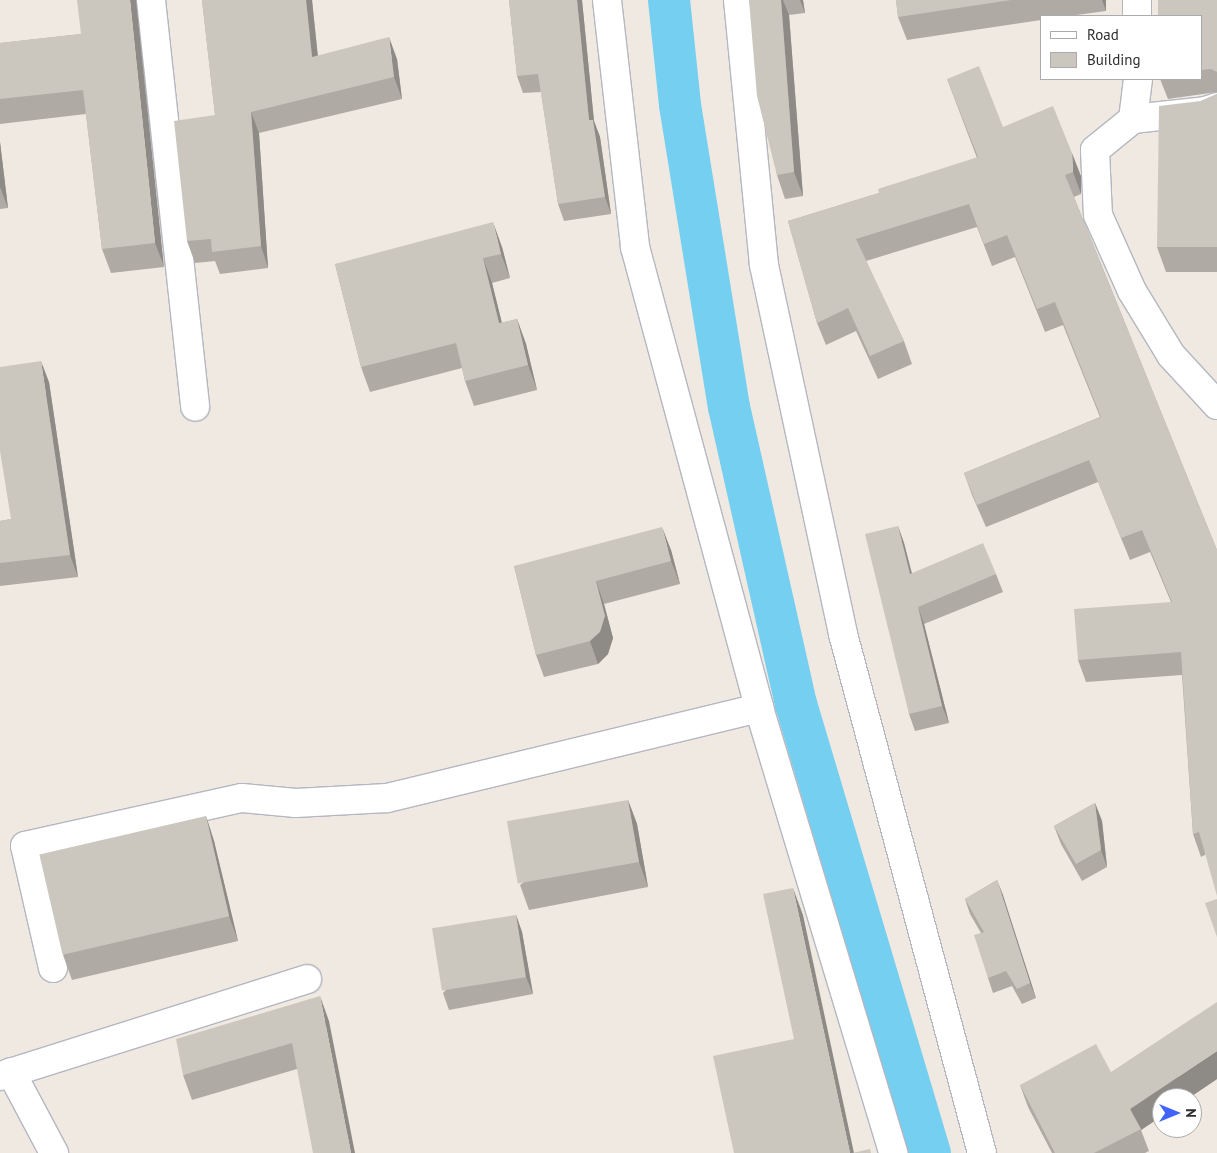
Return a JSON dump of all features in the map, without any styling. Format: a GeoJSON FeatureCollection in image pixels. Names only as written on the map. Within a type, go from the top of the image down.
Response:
{"type":"FeatureCollection","features":[{"type":"Feature","properties":{"kind":"street"},"geometry":{"type":"LineString","coordinates":[[151,0],[195,407]]}},
{"type":"Feature","properties":{"kind":"street"},"geometry":{"type":"LineString","coordinates":[[607,0],[635,247],[759,708],[893,1153]]}},
{"type":"Feature","properties":{"kind":"street"},"geometry":{"type":"LineString","coordinates":[[738,0],[766,275],[844,634],[982,1153]]}},
{"type":"Feature","properties":{"kind":"street"},"geometry":{"type":"LineString","coordinates":[[1137,0],[1137,15]]}},
{"type":"Feature","properties":{"kind":"street"},"geometry":{"type":"LineString","coordinates":[[1133,119],[1138,80]]}},
{"type":"Feature","properties":{"kind":"street"},"geometry":{"type":"LineString","coordinates":[[1217,107],[1205,111],[1133,119],[1095,150],[1098,215],[1132,291],[1171,355],[1217,405]]}},
{"type":"Feature","properties":{"kind":"street"},"geometry":{"type":"LineString","coordinates":[[53,968],[25,846],[242,798],[296,803],[387,798],[759,708]]}},
{"type":"Feature","properties":{"kind":"street"},"geometry":{"type":"LineString","coordinates":[[54,1153],[6,1074],[307,979]]}},
{"type":"Feature","properties":{"kind":"building"},"geometry":{"type":"Polygon","coordinates":[[[77,0],[130,0],[155,243],[102,249],[83,90],[0,99],[0,43],[81,34],[77,0]]]}},
{"type":"Feature","properties":{"kind":"building"},"geometry":{"type":"Polygon","coordinates":[[[202,0],[306,0],[312,57],[389,37],[394,77],[251,112],[261,246],[212,252],[211,239],[187,241],[174,121],[215,115],[202,0]]]}},
{"type":"Feature","properties":{"kind":"building"},"geometry":{"type":"Polygon","coordinates":[[[509,0],[577,0],[589,120],[593,120],[605,197],[558,204],[538,74],[517,76],[509,0]]]}},
{"type":"Feature","properties":{"kind":"building"},"geometry":{"type":"Polygon","coordinates":[[[749,0],[781,0],[794,172],[777,175],[757,96],[749,0]]]}},
{"type":"Feature","properties":{"kind":"building"},"geometry":{"type":"Polygon","coordinates":[[[896,0],[1011,0],[898,17],[896,0]]]}},
{"type":"Feature","properties":{"kind":"building"},"geometry":{"type":"Polygon","coordinates":[[[1158,0],[1217,0],[1217,72],[1211,69],[1202,70],[1202,15],[1158,15],[1158,0]]]}},
{"type":"Feature","properties":{"kind":"building"},"geometry":{"type":"Polygon","coordinates":[[[979,66],[1003,127],[1053,106],[1072,153],[1073,172],[1065,175],[1217,550],[1217,896],[1199,832],[1193,834],[1181,652],[1078,660],[1074,609],[1172,602],[1142,530],[1121,538],[1089,460],[977,505],[964,473],[1101,417],[1055,302],[1037,309],[1007,235],[984,244],[969,204],[856,239],[904,341],[870,356],[848,308],[817,323],[788,221],[879,193],[878,189],[978,157],[947,79],[979,66]]]}},
{"type":"Feature","properties":{"kind":"building"},"geometry":{"type":"Polygon","coordinates":[[[1217,94],[1217,247],[1157,247],[1159,106],[1201,101],[1217,94]]]}},
{"type":"Feature","properties":{"kind":"building"},"geometry":{"type":"Polygon","coordinates":[[[493,222],[501,254],[483,258],[499,323],[517,319],[528,365],[465,381],[456,343],[361,367],[335,264],[493,222]]]}},
{"type":"Feature","properties":{"kind":"building"},"geometry":{"type":"Polygon","coordinates":[[[41,361],[70,555],[0,563],[0,521],[11,519],[0,451],[0,367],[41,361]]]}},
{"type":"Feature","properties":{"kind":"building"},"geometry":{"type":"Polygon","coordinates":[[[898,526],[910,574],[983,543],[996,574],[918,607],[942,706],[909,714],[865,534],[898,526]]]}},
{"type":"Feature","properties":{"kind":"building"},"geometry":{"type":"Polygon","coordinates":[[[662,527],[671,561],[596,581],[605,616],[600,632],[590,641],[536,655],[514,566],[662,527]]]}},
{"type":"Feature","properties":{"kind":"building"},"geometry":{"type":"Polygon","coordinates":[[[628,800],[639,862],[518,883],[507,821],[628,800]]]}},
{"type":"Feature","properties":{"kind":"building"},"geometry":{"type":"Polygon","coordinates":[[[1095,803],[1101,850],[1076,864],[1054,826],[1095,803]]]}},
{"type":"Feature","properties":{"kind":"building"},"geometry":{"type":"Polygon","coordinates":[[[206,816],[229,916],[63,955],[39,854],[206,816]]]}},
{"type":"Feature","properties":{"kind":"building"},"geometry":{"type":"Polygon","coordinates":[[[997,880],[1030,983],[1017,989],[1006,971],[988,978],[974,935],[984,932],[965,899],[997,880]]]}},
{"type":"Feature","properties":{"kind":"building"},"geometry":{"type":"Polygon","coordinates":[[[793,888],[850,1153],[734,1153],[713,1056],[794,1039],[763,894],[793,888]]]}},
{"type":"Feature","properties":{"kind":"building"},"geometry":{"type":"Polygon","coordinates":[[[1217,899],[1217,937],[1205,903],[1217,899]]]}},
{"type":"Feature","properties":{"kind":"building"},"geometry":{"type":"Polygon","coordinates":[[[516,915],[526,977],[442,991],[432,928],[516,915]]]}},
{"type":"Feature","properties":{"kind":"building"},"geometry":{"type":"Polygon","coordinates":[[[320,996],[351,1153],[313,1153],[292,1043],[183,1075],[176,1039],[320,996]]]}},
{"type":"Feature","properties":{"kind":"building"},"geometry":{"type":"Polygon","coordinates":[[[1217,1002],[1217,1051],[1162,1088],[1152,1088],[1152,1094],[1130,1109],[1141,1129],[1094,1153],[1055,1153],[1020,1085],[1096,1044],[1111,1072],[1217,1002]]]}},
{"type":"Feature","properties":{"kind":"building"},"geometry":{"type":"Polygon","coordinates":[[[870,1149],[871,1153],[852,1153],[870,1149]]]}},
{"type":"Feature","properties":{"kind":"waterway"},"geometry":{"type":"LineString","coordinates":[[669,0],[680,105],[729,407],[796,704],[930,1153]]}}]}
